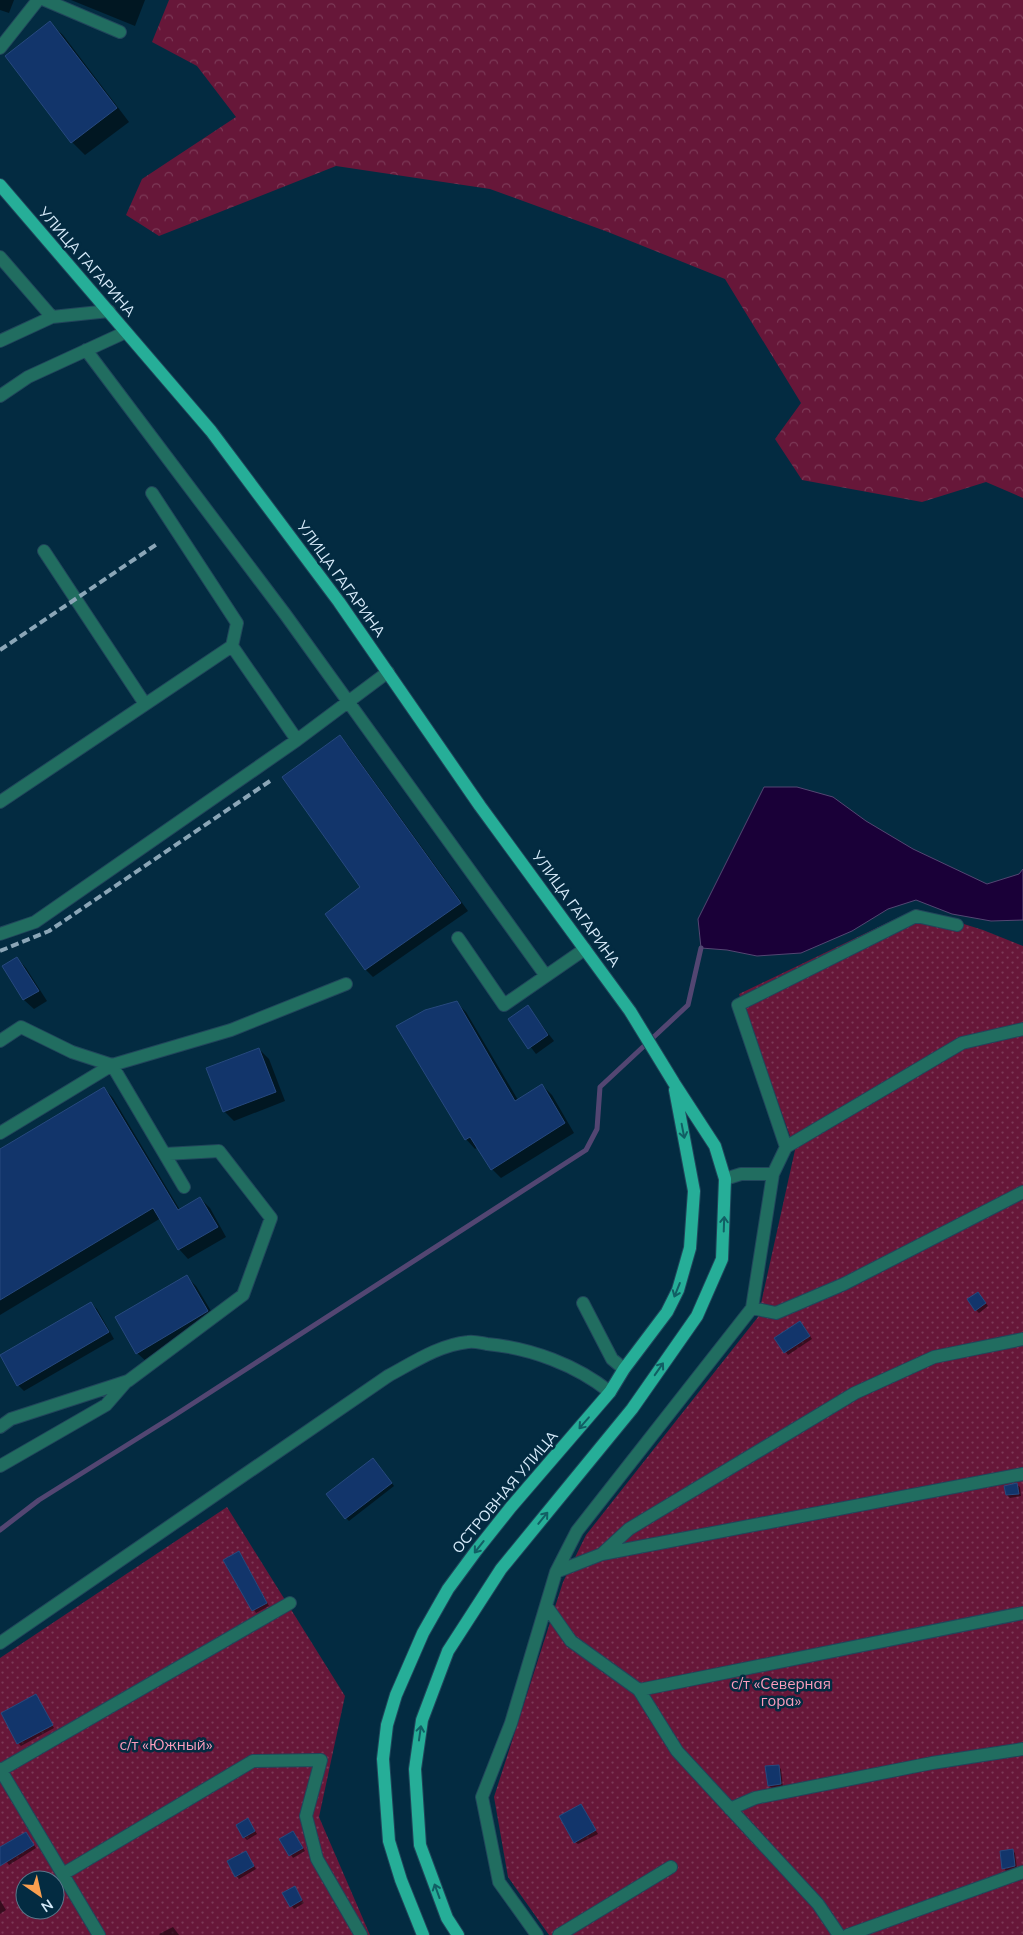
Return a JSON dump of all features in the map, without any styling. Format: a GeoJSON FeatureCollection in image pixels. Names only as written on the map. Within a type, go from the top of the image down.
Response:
{"type":"FeatureCollection","features":[{"type":"Feature","properties":{"kind":"main road","name":"УЛИЦА ГАГАРИНА"},"geometry":{"type":"LineString","coordinates":[[0,186],[211,431],[339,602],[480,806],[630,1011],[715,1146],[725,1179]]}},
{"type":"Feature","properties":{"kind":"main road","name":"ОСТРОВНАЯ УЛИЦА"},"geometry":{"type":"LineString","coordinates":[[422,1935],[401,1880],[389,1840],[383,1759],[387,1725],[396,1695],[423,1632],[448,1589],[505,1514],[610,1392],[624,1369],[667,1312],[678,1290],[690,1248],[694,1191],[674,1083]]}},
{"type":"Feature","properties":{"kind":"main road"},"geometry":{"type":"LineString","coordinates":[[458,1935],[447,1918],[420,1844],[415,1769],[422,1720],[448,1651],[501,1570],[632,1409],[697,1316],[722,1259],[725,1179]]}},
{"type":"Feature","properties":{"kind":"street"},"geometry":{"type":"LineString","coordinates":[[0,48],[38,0]]}},
{"type":"Feature","properties":{"kind":"street"},"geometry":{"type":"LineString","coordinates":[[45,0],[120,32]]}},
{"type":"Feature","properties":{"kind":"street"},"geometry":{"type":"LineString","coordinates":[[0,257],[52,317]]}},
{"type":"Feature","properties":{"kind":"street"},"geometry":{"type":"LineString","coordinates":[[0,342],[52,317],[108,311]]}},
{"type":"Feature","properties":{"kind":"street"},"geometry":{"type":"LineString","coordinates":[[0,396],[28,377],[126,332]]}},
{"type":"Feature","properties":{"kind":"street"},"geometry":{"type":"LineString","coordinates":[[86,350],[285,614],[546,976]]}},
{"type":"Feature","properties":{"kind":"street"},"geometry":{"type":"LineString","coordinates":[[152,493],[236,623],[232,646],[297,740]]}},
{"type":"Feature","properties":{"kind":"street"},"geometry":{"type":"LineString","coordinates":[[44,551],[145,704]]}},
{"type":"Feature","properties":{"kind":"street"},"geometry":{"type":"LineString","coordinates":[[0,802],[232,646]]}},
{"type":"Feature","properties":{"kind":"street"},"geometry":{"type":"LineString","coordinates":[[0,934],[35,922],[297,740],[388,672]]}},
{"type":"Feature","properties":{"kind":"street"},"geometry":{"type":"LineString","coordinates":[[786,1147],[738,1005],[916,916],[957,926]]}},
{"type":"Feature","properties":{"kind":"street"},"geometry":{"type":"LineString","coordinates":[[458,938],[504,1005],[585,949]]}},
{"type":"Feature","properties":{"kind":"street"},"geometry":{"type":"LineString","coordinates":[[0,1133],[112,1065],[231,1030],[346,984]]}},
{"type":"Feature","properties":{"kind":"street"},"geometry":{"type":"LineString","coordinates":[[0,1041],[21,1027],[72,1052],[112,1065],[184,1187]]}},
{"type":"Feature","properties":{"kind":"street"},"geometry":{"type":"LineString","coordinates":[[537,1935],[499,1882],[482,1797],[511,1723],[556,1572],[577,1531],[752,1308],[772,1174],[786,1147],[962,1043],[1023,1029]]}},
{"type":"Feature","properties":{"kind":"street"},"geometry":{"type":"LineString","coordinates":[[0,1466],[106,1405],[128,1380],[243,1295],[271,1218],[219,1151],[165,1154]]}},
{"type":"Feature","properties":{"kind":"street"},"geometry":{"type":"LineString","coordinates":[[725,1179],[741,1174],[772,1174]]}},
{"type":"Feature","properties":{"kind":"street"},"geometry":{"type":"LineString","coordinates":[[752,1308],[776,1313],[844,1284],[1023,1192]]}},
{"type":"Feature","properties":{"kind":"street"},"geometry":{"type":"LineString","coordinates":[[583,1303],[612,1359],[624,1369]]}},
{"type":"Feature","properties":{"kind":"street"},"geometry":{"type":"LineString","coordinates":[[602,1554],[629,1530],[855,1393],[934,1357],[1023,1339]]}},
{"type":"Feature","properties":{"kind":"street"},"geometry":{"type":"LineString","coordinates":[[0,1643],[388,1376],[438,1350],[470,1342],[507,1346],[556,1361],[597,1382],[610,1392]]}},
{"type":"Feature","properties":{"kind":"street"},"geometry":{"type":"LineString","coordinates":[[0,1427],[11,1419],[128,1380]]}},
{"type":"Feature","properties":{"kind":"street"},"geometry":{"type":"LineString","coordinates":[[556,1572],[602,1554],[1023,1474]]}},
{"type":"Feature","properties":{"kind":"street"},"geometry":{"type":"LineString","coordinates":[[61,1870],[0,1769],[290,1604]]}},
{"type":"Feature","properties":{"kind":"street"},"geometry":{"type":"LineString","coordinates":[[546,1607],[571,1641],[639,1690],[677,1751],[818,1904],[839,1935]]}},
{"type":"Feature","properties":{"kind":"street"},"geometry":{"type":"LineString","coordinates":[[639,1690],[1023,1613]]}},
{"type":"Feature","properties":{"kind":"street"},"geometry":{"type":"LineString","coordinates":[[730,1809],[755,1798],[932,1763],[1023,1749]]}},
{"type":"Feature","properties":{"kind":"street"},"geometry":{"type":"LineString","coordinates":[[65,1873],[254,1761],[321,1760],[306,1816],[317,1859],[361,1935]]}},
{"type":"Feature","properties":{"kind":"street"},"geometry":{"type":"LineString","coordinates":[[559,1935],[671,1867]]}},
{"type":"Feature","properties":{"kind":"street"},"geometry":{"type":"LineString","coordinates":[[848,1935],[1023,1872]]}},
{"type":"Feature","properties":{"kind":"street"},"geometry":{"type":"LineString","coordinates":[[65,1877],[99,1935]]}},
{"type":"Feature","properties":{"kind":"green space"},"geometry":{"type":"Polygon","coordinates":[[[169,0],[1023,0],[1023,498],[986,482],[922,502],[802,480],[775,439],[801,403],[725,279],[608,232],[490,189],[336,166],[159,236],[126,215],[142,179],[236,117],[197,66],[152,42],[169,0]]]}},
{"type":"Feature","properties":{"kind":"green space","name":"с/т «Северная гора»"},"geometry":{"type":"Polygon","coordinates":[[[916,909],[983,930],[1023,946],[1023,1935],[549,1935],[508,1877],[494,1797],[563,1582],[586,1535],[758,1317],[795,1150],[739,994],[916,909]]]}},
{"type":"Feature","properties":{"kind":"green space","name":"с/т «Южный»"},"geometry":{"type":"Polygon","coordinates":[[[227,1507],[345,1696],[319,1817],[370,1935],[0,1935],[0,1658],[227,1507]]]}},
{"type":"Feature","properties":{"kind":"shaded area"},"geometry":{"type":"Polygon","coordinates":[[[764,787],[797,787],[833,797],[866,821],[913,849],[987,884],[1019,874],[1023,869],[1023,920],[991,921],[952,914],[916,900],[888,909],[852,931],[801,953],[757,956],[727,950],[701,948],[698,919],[764,787]]]}},
{"type":"Feature","properties":{"kind":"building"},"geometry":{"type":"Polygon","coordinates":[[[50,21],[117,108],[71,143],[5,56],[50,21]]]}},
{"type":"Feature","properties":{"kind":"building"},"geometry":{"type":"Polygon","coordinates":[[[340,735],[461,903],[365,970],[325,914],[360,887],[282,777],[340,735]]]}},
{"type":"Feature","properties":{"kind":"building"},"geometry":{"type":"Polygon","coordinates":[[[17,957],[39,991],[23,1000],[2,966],[17,957]]]}},
{"type":"Feature","properties":{"kind":"building"},"geometry":{"type":"Polygon","coordinates":[[[457,1001],[515,1101],[542,1084],[565,1123],[491,1170],[470,1137],[465,1140],[396,1026],[425,1010],[457,1001]]]}},
{"type":"Feature","properties":{"kind":"building"},"geometry":{"type":"Polygon","coordinates":[[[528,1005],[548,1035],[528,1049],[508,1019],[528,1005]]]}},
{"type":"Feature","properties":{"kind":"building"},"geometry":{"type":"Polygon","coordinates":[[[259,1048],[276,1092],[223,1112],[206,1068],[259,1048]]]}},
{"type":"Feature","properties":{"kind":"building"},"geometry":{"type":"Polygon","coordinates":[[[104,1087],[178,1210],[200,1197],[218,1227],[178,1250],[153,1208],[0,1300],[0,1149],[104,1087]]]}},
{"type":"Feature","properties":{"kind":"building"},"geometry":{"type":"Polygon","coordinates":[[[187,1275],[208,1311],[136,1354],[115,1317],[187,1275]]]}},
{"type":"Feature","properties":{"kind":"building"},"geometry":{"type":"Polygon","coordinates":[[[978,1292],[986,1303],[975,1311],[967,1299],[978,1292]]]}},
{"type":"Feature","properties":{"kind":"building"},"geometry":{"type":"Polygon","coordinates":[[[91,1302],[109,1332],[17,1386],[0,1355],[91,1302]]]}},
{"type":"Feature","properties":{"kind":"building"},"geometry":{"type":"Polygon","coordinates":[[[800,1321],[810,1336],[784,1353],[774,1338],[800,1321]]]}},
{"type":"Feature","properties":{"kind":"building"},"geometry":{"type":"Polygon","coordinates":[[[373,1458],[392,1483],[345,1519],[326,1494],[373,1458]]]}},
{"type":"Feature","properties":{"kind":"building"},"geometry":{"type":"Polygon","coordinates":[[[1017,1483],[1019,1494],[1006,1495],[1004,1486],[1017,1483]]]}},
{"type":"Feature","properties":{"kind":"building"},"geometry":{"type":"Polygon","coordinates":[[[239,1551],[267,1603],[252,1611],[223,1560],[239,1551]]]}},
{"type":"Feature","properties":{"kind":"building"},"geometry":{"type":"Polygon","coordinates":[[[36,1694],[53,1725],[17,1744],[1,1713],[36,1694]]]}},
{"type":"Feature","properties":{"kind":"building"},"geometry":{"type":"Polygon","coordinates":[[[779,1765],[781,1784],[768,1786],[765,1766],[779,1765]]]}},
{"type":"Feature","properties":{"kind":"building"},"geometry":{"type":"Polygon","coordinates":[[[581,1804],[596,1830],[574,1843],[559,1816],[581,1804]]]}},
{"type":"Feature","properties":{"kind":"building"},"geometry":{"type":"Polygon","coordinates":[[[248,1818],[255,1831],[243,1838],[236,1825],[248,1818]]]}},
{"type":"Feature","properties":{"kind":"building"},"geometry":{"type":"Polygon","coordinates":[[[293,1831],[303,1848],[289,1856],[279,1839],[293,1831]]]}},
{"type":"Feature","properties":{"kind":"building"},"geometry":{"type":"Polygon","coordinates":[[[26,1832],[34,1845],[0,1866],[0,1847],[26,1832]]]}},
{"type":"Feature","properties":{"kind":"building"},"geometry":{"type":"Polygon","coordinates":[[[1013,1849],[1015,1866],[1002,1869],[1000,1851],[1013,1849]]]}},
{"type":"Feature","properties":{"kind":"building"},"geometry":{"type":"Polygon","coordinates":[[[246,1851],[254,1866],[235,1877],[227,1861],[246,1851]]]}},
{"type":"Feature","properties":{"kind":"building"},"geometry":{"type":"Polygon","coordinates":[[[295,1886],[302,1900],[290,1907],[282,1893],[295,1886]]]}},
{"type":"Feature","properties":{"kind":"waterway"},"geometry":{"type":"LineString","coordinates":[[0,1530],[39,1500],[175,1415],[586,1150],[597,1129],[600,1087],[688,1005],[701,948]]}},
{"type":"Feature","properties":{"kind":"railway"},"geometry":{"type":"LineString","coordinates":[[0,650],[157,544]]}},
{"type":"Feature","properties":{"kind":"railway"},"geometry":{"type":"LineString","coordinates":[[0,951],[49,931],[270,781]]}}]}
